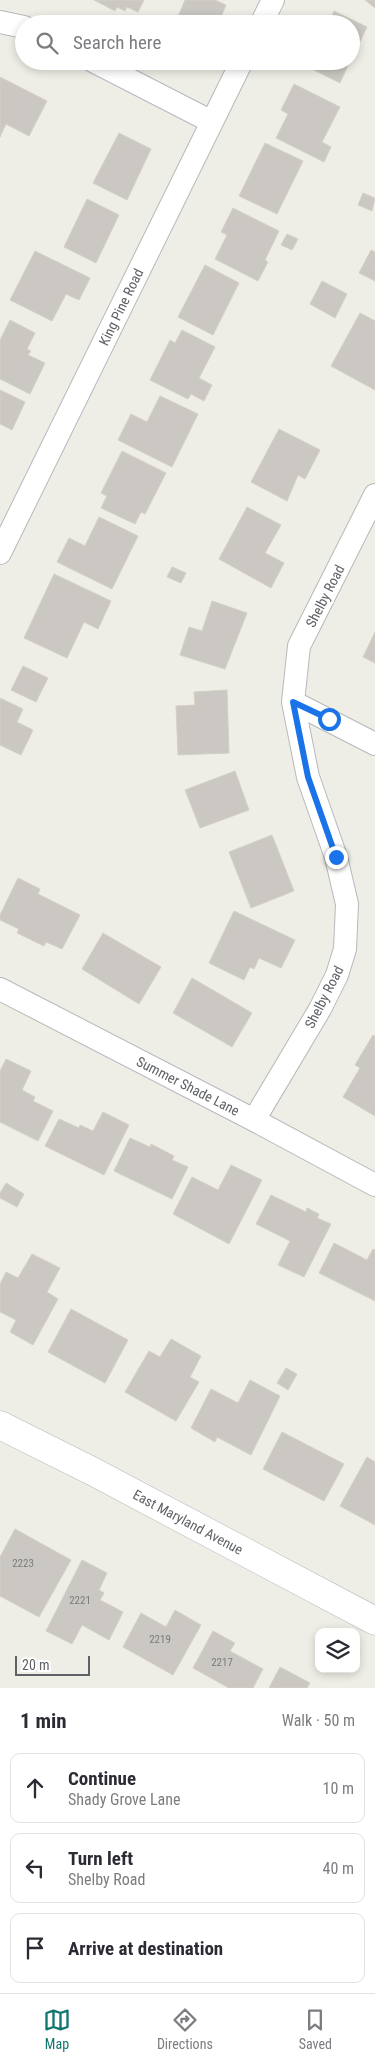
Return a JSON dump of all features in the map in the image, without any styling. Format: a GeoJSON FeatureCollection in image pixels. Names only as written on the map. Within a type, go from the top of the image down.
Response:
{"type":"FeatureCollection","features":[{"type":"Feature","properties":{"kind":"street"},"geometry":{"type":"LineString","coordinates":[[266,15],[273,0]]}},
{"type":"Feature","properties":{"kind":"street"},"geometry":{"type":"LineString","coordinates":[[0,22],[15,25]]}},
{"type":"Feature","properties":{"kind":"street"},"geometry":{"type":"LineString","coordinates":[[111,70],[212,122]]}},
{"type":"Feature","properties":{"kind":"street","name":"King Pine Road"},"geometry":{"type":"LineString","coordinates":[[0,553],[238,70]]}},
{"type":"Feature","properties":{"kind":"street","name":"Shelby Road"},"geometry":{"type":"LineString","coordinates":[[254,1120],[320,1009],[337,975],[345,950],[347,904],[336,857],[308,777],[293,702],[299,646],[375,496]]}},
{"type":"Feature","properties":{"kind":"street"},"geometry":{"type":"LineString","coordinates":[[293,702],[375,744]]}},
{"type":"Feature","properties":{"kind":"street","name":"Summer Shade Lane"},"geometry":{"type":"LineString","coordinates":[[0,989],[254,1120],[375,1185]]}},
{"type":"Feature","properties":{"kind":"street","name":"East Maryland Avenue"},"geometry":{"type":"LineString","coordinates":[[0,1425],[92,1471],[375,1621]]}},
{"type":"Feature","properties":{"kind":"building"},"geometry":{"type":"Polygon","coordinates":[[[94,0],[144,0],[138,12],[127,7],[125,11],[117,7],[115,11],[94,0]]]}},
{"type":"Feature","properties":{"kind":"building"},"geometry":{"type":"Polygon","coordinates":[[[185,0],[215,0],[226,5],[222,15],[179,15],[185,0]]]}},
{"type":"Feature","properties":{"kind":"building"},"geometry":{"type":"Polygon","coordinates":[[[365,0],[375,0],[375,8],[365,0]]]}},
{"type":"Feature","properties":{"kind":"building"},"geometry":{"type":"Polygon","coordinates":[[[334,11],[342,15],[332,15],[334,11]]]}},
{"type":"Feature","properties":{"kind":"building"},"geometry":{"type":"Polygon","coordinates":[[[360,24],[367,27],[360,41],[360,24]]]}},
{"type":"Feature","properties":{"kind":"building"},"geometry":{"type":"Polygon","coordinates":[[[314,70],[346,70],[340,83],[314,70]]]}},
{"type":"Feature","properties":{"kind":"building"},"geometry":{"type":"Polygon","coordinates":[[[0,77],[47,101],[29,136],[6,124],[0,137],[0,77]]]}},
{"type":"Feature","properties":{"kind":"building"},"geometry":{"type":"Polygon","coordinates":[[[294,84],[340,107],[322,142],[331,147],[324,162],[276,138],[288,114],[281,110],[294,84]]]}},
{"type":"Feature","properties":{"kind":"building"},"geometry":{"type":"Polygon","coordinates":[[[119,133],[151,149],[127,200],[93,183],[119,133]]]}},
{"type":"Feature","properties":{"kind":"building"},"geometry":{"type":"Polygon","coordinates":[[[265,143],[303,161],[277,214],[239,196],[265,143]]]}},
{"type":"Feature","properties":{"kind":"building"},"geometry":{"type":"Polygon","coordinates":[[[363,193],[375,198],[372,211],[358,205],[363,193]]]}},
{"type":"Feature","properties":{"kind":"building"},"geometry":{"type":"Polygon","coordinates":[[[87,199],[119,215],[96,263],[64,247],[87,199]]]}},
{"type":"Feature","properties":{"kind":"building"},"geometry":{"type":"Polygon","coordinates":[[[233,208],[279,231],[265,260],[268,262],[258,281],[215,259],[227,235],[221,232],[233,208]]]}},
{"type":"Feature","properties":{"kind":"building"},"geometry":{"type":"Polygon","coordinates":[[[287,234],[298,239],[292,250],[281,245],[287,234]]]}},
{"type":"Feature","properties":{"kind":"building"},"geometry":{"type":"Polygon","coordinates":[[[371,250],[375,252],[375,281],[359,273],[371,250]]]}},
{"type":"Feature","properties":{"kind":"building"},"geometry":{"type":"Polygon","coordinates":[[[35,251],[90,278],[79,300],[66,294],[52,321],[10,300],[35,251]]]}},
{"type":"Feature","properties":{"kind":"building"},"geometry":{"type":"Polygon","coordinates":[[[205,265],[239,283],[213,335],[178,317],[205,265]]]}},
{"type":"Feature","properties":{"kind":"building"},"geometry":{"type":"Polygon","coordinates":[[[322,281],[347,294],[335,318],[310,304],[322,281]]]}},
{"type":"Feature","properties":{"kind":"building"},"geometry":{"type":"Polygon","coordinates":[[[360,313],[375,321],[375,390],[331,366],[360,313]]]}},
{"type":"Feature","properties":{"kind":"building"},"geometry":{"type":"Polygon","coordinates":[[[10,320],[35,333],[27,349],[31,351],[28,355],[45,363],[30,394],[0,379],[0,340],[10,320]]]}},
{"type":"Feature","properties":{"kind":"building"},"geometry":{"type":"Polygon","coordinates":[[[182,330],[215,347],[199,378],[212,385],[204,401],[191,394],[188,399],[150,380],[170,340],[175,343],[182,330]]]}},
{"type":"Feature","properties":{"kind":"building"},"geometry":{"type":"Polygon","coordinates":[[[0,390],[25,402],[12,430],[0,424],[0,390]]]}},
{"type":"Feature","properties":{"kind":"building"},"geometry":{"type":"Polygon","coordinates":[[[160,396],[198,414],[172,467],[118,440],[131,414],[147,422],[160,396]]]}},
{"type":"Feature","properties":{"kind":"building"},"geometry":{"type":"Polygon","coordinates":[[[279,429],[320,450],[305,479],[298,475],[287,501],[251,482],[279,429]]]}},
{"type":"Feature","properties":{"kind":"building"},"geometry":{"type":"Polygon","coordinates":[[[122,451],[166,473],[145,514],[141,512],[135,524],[101,508],[107,496],[101,493],[122,451]]]}},
{"type":"Feature","properties":{"kind":"building"},"geometry":{"type":"Polygon","coordinates":[[[247,507],[281,525],[265,553],[284,563],[271,588],[219,559],[247,507]]]}},
{"type":"Feature","properties":{"kind":"building"},"geometry":{"type":"Polygon","coordinates":[[[99,517],[138,536],[112,589],[57,562],[69,538],[85,546],[99,517]]]}},
{"type":"Feature","properties":{"kind":"building"},"geometry":{"type":"Polygon","coordinates":[[[172,567],[186,573],[181,583],[167,577],[172,567]]]}},
{"type":"Feature","properties":{"kind":"building"},"geometry":{"type":"Polygon","coordinates":[[[54,574],[111,601],[98,629],[84,622],[67,658],[24,638],[54,574]]]}},
{"type":"Feature","properties":{"kind":"building"},"geometry":{"type":"Polygon","coordinates":[[[212,601],[247,613],[225,669],[180,655],[189,627],[202,631],[212,601]]]}},
{"type":"Feature","properties":{"kind":"building"},"geometry":{"type":"Polygon","coordinates":[[[375,632],[375,663],[363,657],[375,632]]]}},
{"type":"Feature","properties":{"kind":"building"},"geometry":{"type":"Polygon","coordinates":[[[23,666],[48,678],[36,702],[11,690],[23,666]]]}},
{"type":"Feature","properties":{"kind":"building"},"geometry":{"type":"Polygon","coordinates":[[[227,690],[229,753],[178,755],[176,706],[195,705],[194,692],[227,690]]]}},
{"type":"Feature","properties":{"kind":"building"},"geometry":{"type":"Polygon","coordinates":[[[0,698],[23,709],[17,722],[33,730],[21,755],[0,745],[0,698]]]}},
{"type":"Feature","properties":{"kind":"building"},"geometry":{"type":"Polygon","coordinates":[[[235,771],[249,810],[200,828],[185,790],[235,771]]]}},
{"type":"Feature","properties":{"kind":"building"},"geometry":{"type":"Polygon","coordinates":[[[272,835],[294,891],[251,908],[229,852],[272,835]]]}},
{"type":"Feature","properties":{"kind":"building"},"geometry":{"type":"Polygon","coordinates":[[[18,878],[40,889],[38,894],[80,915],[62,949],[46,942],[44,946],[17,933],[19,929],[0,920],[0,915],[18,878]]]}},
{"type":"Feature","properties":{"kind":"building"},"geometry":{"type":"Polygon","coordinates":[[[234,911],[295,940],[281,968],[259,958],[254,969],[250,967],[244,980],[209,963],[234,911]]]}},
{"type":"Feature","properties":{"kind":"building"},"geometry":{"type":"Polygon","coordinates":[[[103,933],[161,967],[139,1004],[82,969],[103,933]]]}},
{"type":"Feature","properties":{"kind":"building"},"geometry":{"type":"Polygon","coordinates":[[[192,978],[252,1013],[232,1047],[173,1013],[192,978]]]}},
{"type":"Feature","properties":{"kind":"building"},"geometry":{"type":"Polygon","coordinates":[[[373,1035],[375,1036],[375,1116],[343,1097],[360,1068],[355,1065],[373,1035]]]}},
{"type":"Feature","properties":{"kind":"building"},"geometry":{"type":"Polygon","coordinates":[[[6,1059],[31,1071],[22,1090],[35,1097],[33,1101],[53,1111],[38,1141],[0,1122],[0,1071],[6,1059]]]}},
{"type":"Feature","properties":{"kind":"building"},"geometry":{"type":"Polygon","coordinates":[[[103,1112],[129,1125],[104,1175],[45,1146],[59,1119],[79,1128],[80,1125],[93,1131],[103,1112]]]}},
{"type":"Feature","properties":{"kind":"building"},"geometry":{"type":"Polygon","coordinates":[[[130,1138],[150,1147],[151,1144],[174,1156],[172,1160],[188,1167],[172,1199],[114,1171],[130,1138]]]}},
{"type":"Feature","properties":{"kind":"building"},"geometry":{"type":"Polygon","coordinates":[[[231,1165],[262,1180],[229,1244],[173,1214],[192,1177],[218,1190],[231,1165]]]}},
{"type":"Feature","properties":{"kind":"building"},"geometry":{"type":"Polygon","coordinates":[[[6,1183],[24,1194],[17,1207],[0,1198],[0,1193],[6,1183]]]}},
{"type":"Feature","properties":{"kind":"building"},"geometry":{"type":"Polygon","coordinates":[[[271,1195],[306,1212],[307,1208],[319,1214],[317,1218],[331,1224],[304,1277],[278,1265],[290,1241],[256,1224],[271,1195]]]}},
{"type":"Feature","properties":{"kind":"building"},"geometry":{"type":"Polygon","coordinates":[[[334,1243],[367,1260],[373,1249],[375,1250],[375,1301],[319,1273],[334,1243]]]}},
{"type":"Feature","properties":{"kind":"building"},"geometry":{"type":"Polygon","coordinates":[[[32,1254],[60,1268],[47,1292],[58,1299],[33,1345],[10,1332],[16,1320],[0,1312],[0,1284],[6,1272],[18,1278],[32,1254]]]}},
{"type":"Feature","properties":{"kind":"building"},"geometry":{"type":"Polygon","coordinates":[[[71,1309],[128,1340],[105,1383],[48,1352],[71,1309]]]}},
{"type":"Feature","properties":{"kind":"building"},"geometry":{"type":"Polygon","coordinates":[[[171,1339],[201,1356],[190,1377],[199,1382],[176,1421],[125,1392],[149,1351],[160,1357],[171,1339]]]}},
{"type":"Feature","properties":{"kind":"building"},"geometry":{"type":"Polygon","coordinates":[[[286,1368],[297,1374],[288,1390],[277,1383],[286,1368]]]}},
{"type":"Feature","properties":{"kind":"building"},"geometry":{"type":"Polygon","coordinates":[[[250,1380],[280,1396],[251,1455],[217,1437],[215,1442],[191,1428],[211,1389],[238,1403],[250,1380]]]}},
{"type":"Feature","properties":{"kind":"building"},"geometry":{"type":"Polygon","coordinates":[[[282,1432],[344,1464],[324,1501],[263,1469],[282,1432]]]}},
{"type":"Feature","properties":{"kind":"building"},"geometry":{"type":"Polygon","coordinates":[[[367,1457],[375,1462],[375,1525],[340,1506],[367,1457]]]}},
{"type":"Feature","properties":{"kind":"building"},"geometry":{"type":"Polygon","coordinates":[[[15,1529],[71,1560],[39,1617],[0,1596],[0,1557],[15,1529]]]}},
{"type":"Feature","properties":{"kind":"building"},"geometry":{"type":"Polygon","coordinates":[[[82,1560],[107,1573],[99,1590],[104,1593],[100,1600],[123,1612],[109,1640],[82,1625],[72,1644],[46,1631],[82,1560]]]}},
{"type":"Feature","properties":{"kind":"building"},"geometry":{"type":"Polygon","coordinates":[[[175,1610],[201,1625],[173,1675],[123,1647],[141,1613],[166,1627],[175,1610]]]}},
{"type":"Feature","properties":{"kind":"building"},"geometry":{"type":"Polygon","coordinates":[[[213,1631],[235,1643],[230,1651],[263,1669],[253,1688],[229,1688],[193,1668],[213,1631]]]}},
{"type":"Feature","properties":{"kind":"building"},"geometry":{"type":"Polygon","coordinates":[[[280,1667],[310,1683],[307,1688],[269,1688],[280,1667]]]}},
{"type":"Feature","properties":{"kind":"route"},"geometry":{"type":"LineString","coordinates":[[329,719],[293,702],[308,777],[336,857]]}}]}
